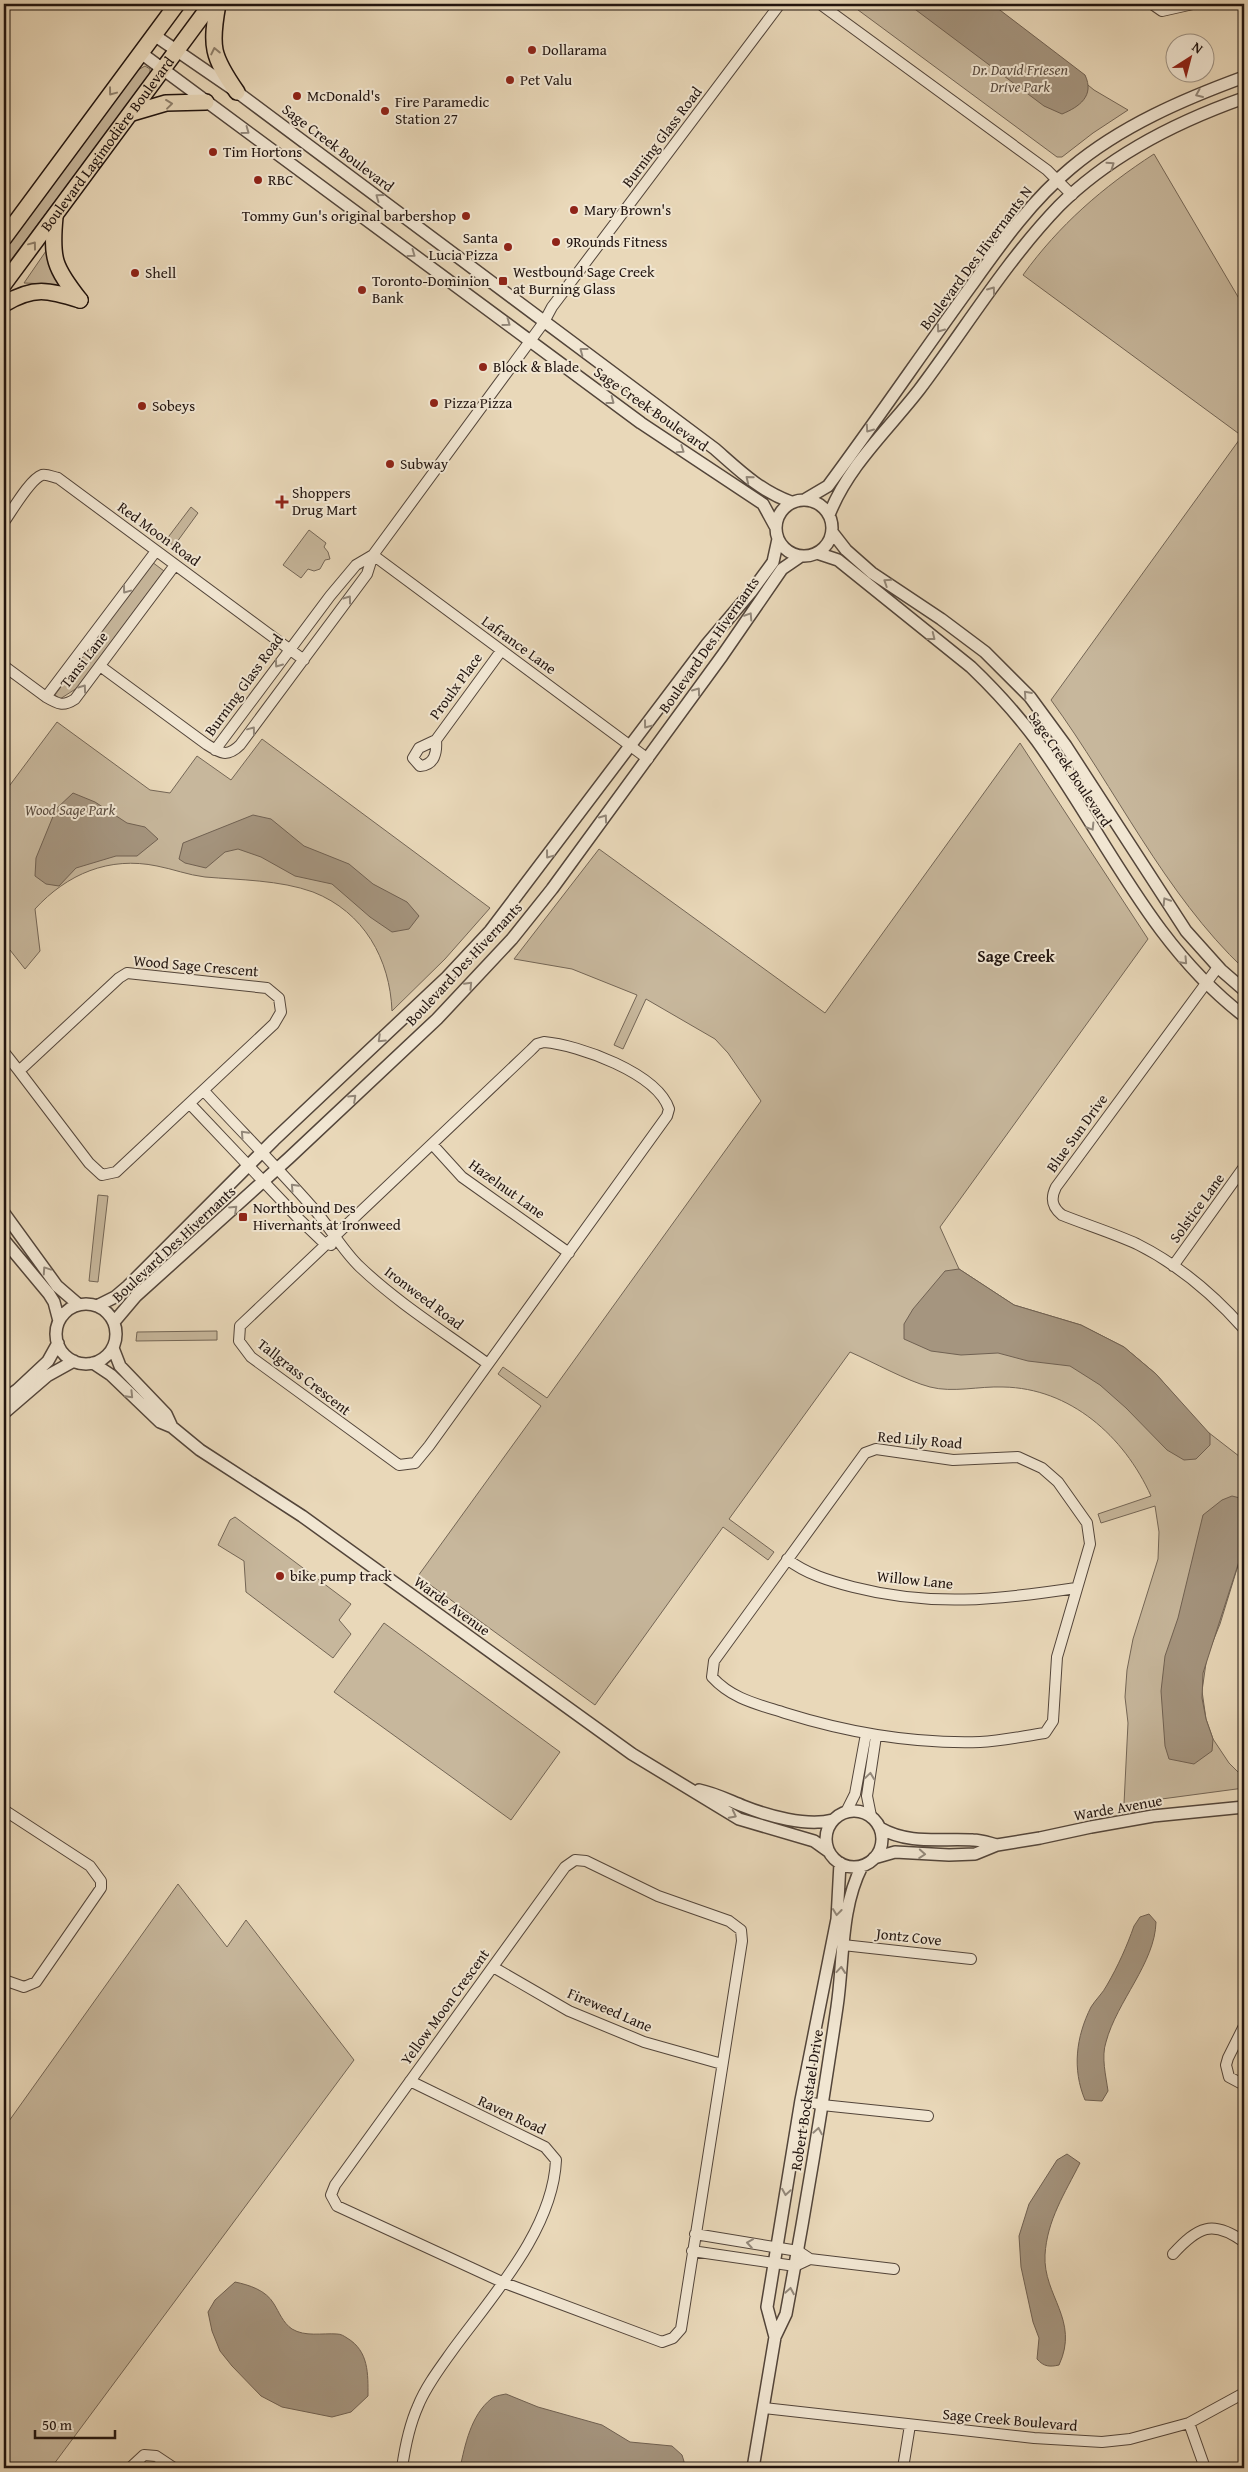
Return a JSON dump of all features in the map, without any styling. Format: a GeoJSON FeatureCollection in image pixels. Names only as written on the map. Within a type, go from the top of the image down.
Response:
{"type":"FeatureCollection","features":[{"type":"Feature","properties":{"kind":"main road","name":"Boulevard Lagimodière Boulevard"},"geometry":{"type":"LineString","coordinates":[[4,238],[177,4]]}},
{"type":"Feature","properties":{"kind":"main road","name":"Boulevard Lagimodière Boulevard"},"geometry":{"type":"LineString","coordinates":[[4,284],[211,4]]}},
{"type":"Feature","properties":{"kind":"main road"},"geometry":{"type":"LineString","coordinates":[[218,4],[213,45],[219,65],[237,92]]}},
{"type":"Feature","properties":{"kind":"main road"},"geometry":{"type":"LineString","coordinates":[[132,113],[166,103],[206,102]]}},
{"type":"Feature","properties":{"kind":"main road"},"geometry":{"type":"LineString","coordinates":[[4,304],[18,296],[40,290],[80,300],[61,275],[55,262],[52,243],[56,215]]}},
{"type":"Feature","properties":{"kind":"street","name":"Burning Glass Road"},"geometry":{"type":"LineString","coordinates":[[373,555],[356,565],[289,649],[215,750],[225,755],[240,745],[367,574],[373,555],[544,322],[552,307],[780,4]]}},
{"type":"Feature","properties":{"kind":"street"},"geometry":{"type":"LineString","coordinates":[[820,4],[1047,170],[1056,181],[1072,194]]}},
{"type":"Feature","properties":{"kind":"street"},"geometry":{"type":"LineString","coordinates":[[1152,4],[1162,11],[1193,4]]}},
{"type":"Feature","properties":{"kind":"street","name":"Sage Creek Boulevard"},"geometry":{"type":"LineString","coordinates":[[154,35],[237,92],[715,448],[748,479],[770,494],[791,502]]}},
{"type":"Feature","properties":{"kind":"street","name":"Sage Creek Boulevard"},"geometry":{"type":"LineString","coordinates":[[141,53],[640,423],[763,504],[775,526]]}},
{"type":"Feature","properties":{"kind":"street","name":"Boulevard Des Hivernants N"},"geometry":{"type":"LineString","coordinates":[[806,499],[828,486],[1012,230],[1056,181],[1078,162],[1134,126],[1183,101],[1244,77]]}},
{"type":"Feature","properties":{"kind":"street"},"geometry":{"type":"LineString","coordinates":[[829,515],[837,493],[852,472],[930,375],[1024,246],[1072,194],[1112,164],[1146,143],[1195,118],[1244,98]]}},
{"type":"Feature","properties":{"kind":"street","name":"Red Moon Road"},"geometry":{"type":"LineString","coordinates":[[4,522],[35,480],[49,475],[58,478],[304,660]]}},
{"type":"Feature","properties":{"kind":"street"},"geometry":{"type":"LineString","coordinates":[[806,499],[822,506],[829,515],[832,532],[828,542],[817,553],[801,556],[789,552],[778,538],[775,526],[782,510],[791,502],[806,499]]}},
{"type":"Feature","properties":{"kind":"street","name":"Sage Creek Boulevard"},"geometry":{"type":"LineString","coordinates":[[832,532],[846,550],[872,573],[942,619],[984,652],[1030,697],[1066,746],[1170,909],[1218,967],[1244,990]]}},
{"type":"Feature","properties":{"kind":"street","name":"Boulevard Des Hivernants"},"geometry":{"type":"LineString","coordinates":[[97,1306],[106,1303],[128,1286],[262,1152],[428,995],[490,931],[707,644],[746,598],[773,562],[778,538]]}},
{"type":"Feature","properties":{"kind":"street","name":"Tansi Lane"},"geometry":{"type":"LineString","coordinates":[[156,551],[46,697],[58,704],[66,705],[75,699],[175,565]]}},
{"type":"Feature","properties":{"kind":"street","name":"Sage Creek Boulevard"},"geometry":{"type":"LineString","coordinates":[[817,553],[838,560],[971,668],[1008,706],[1037,742],[1127,884],[1178,954],[1244,1016]]}},
{"type":"Feature","properties":{"kind":"street","name":"Lafrance Lane"},"geometry":{"type":"LineString","coordinates":[[373,555],[648,759]]}},
{"type":"Feature","properties":{"kind":"street","name":"Boulevard Des Hivernants"},"geometry":{"type":"LineString","coordinates":[[114,1322],[136,1296],[264,1181],[437,1019],[512,939],[648,759],[782,569],[801,556]]}},
{"type":"Feature","properties":{"kind":"street","name":"Proulx Place"},"geometry":{"type":"LineString","coordinates":[[436,740],[501,650]]}},
{"type":"Feature","properties":{"kind":"street"},"geometry":{"type":"LineString","coordinates":[[4,666],[46,697]]}},
{"type":"Feature","properties":{"kind":"street"},"geometry":{"type":"LineString","coordinates":[[100,666],[215,750]]}},
{"type":"Feature","properties":{"kind":"street","name":"Blue Sun Drive"},"geometry":{"type":"LineString","coordinates":[[1218,967],[1053,1194],[1052,1202],[1055,1210],[1062,1215],[1135,1243],[1173,1266],[1212,1294],[1244,1329]]}},
{"type":"Feature","properties":{"kind":"street","name":"Wood Sage Crescent"},"geometry":{"type":"LineString","coordinates":[[4,1052],[19,1072],[89,1163],[102,1175],[116,1172],[204,1091],[279,1018],[282,1005],[279,998],[267,988],[127,973],[119,978],[19,1072]]}},
{"type":"Feature","properties":{"kind":"street","name":"Tallgrass Crescent"},"geometry":{"type":"LineString","coordinates":[[544,1042],[580,1049],[604,1057],[617,1063],[650,1085],[666,1101],[667,1116],[415,1464],[407,1466],[395,1463],[251,1357],[239,1341],[240,1326],[336,1235],[537,1044],[544,1042]]}},
{"type":"Feature","properties":{"kind":"street"},"geometry":{"type":"LineString","coordinates":[[204,1091],[277,1169]]}},
{"type":"Feature","properties":{"kind":"street"},"geometry":{"type":"LineString","coordinates":[[190,1104],[249,1165]]}},
{"type":"Feature","properties":{"kind":"street","name":"Hazelnut Lane"},"geometry":{"type":"LineString","coordinates":[[432,1144],[462,1177],[569,1253]]}},
{"type":"Feature","properties":{"kind":"street","name":"Ironweed Road"},"geometry":{"type":"LineString","coordinates":[[249,1165],[299,1219],[327,1243],[346,1252]]}},
{"type":"Feature","properties":{"kind":"street","name":"Solstice Lane"},"geometry":{"type":"LineString","coordinates":[[1173,1266],[1244,1167]]}},
{"type":"Feature","properties":{"kind":"street","name":"Ironweed Road"},"geometry":{"type":"LineString","coordinates":[[277,1169],[336,1235],[346,1252],[372,1278],[488,1364]]}},
{"type":"Feature","properties":{"kind":"street"},"geometry":{"type":"LineString","coordinates":[[4,1213],[57,1286],[79,1305]]}},
{"type":"Feature","properties":{"kind":"street"},"geometry":{"type":"LineString","coordinates":[[4,1240],[49,1294],[54,1302],[59,1321]]}},
{"type":"Feature","properties":{"kind":"street"},"geometry":{"type":"LineString","coordinates":[[79,1305],[97,1306],[110,1315],[114,1322],[116,1335],[113,1348],[108,1355],[93,1363],[74,1361],[64,1354],[58,1343],[57,1328],[59,1321],[67,1311],[79,1305]]}},
{"type":"Feature","properties":{"kind":"street"},"geometry":{"type":"LineString","coordinates":[[4,1399],[23,1385],[48,1361],[58,1343]]}},
{"type":"Feature","properties":{"kind":"street","name":"Warde Avenue"},"geometry":{"type":"LineString","coordinates":[[113,1348],[120,1366],[166,1414],[172,1427]]}},
{"type":"Feature","properties":{"kind":"street"},"geometry":{"type":"LineString","coordinates":[[4,1414],[47,1376],[74,1361]]}},
{"type":"Feature","properties":{"kind":"street","name":"Warde Avenue"},"geometry":{"type":"LineString","coordinates":[[93,1363],[111,1375],[160,1422],[172,1427],[200,1450],[302,1516],[625,1749],[692,1789],[715,1806],[740,1818],[814,1841],[828,1850]]}},
{"type":"Feature","properties":{"kind":"street","name":"Red Lily Road"},"geometry":{"type":"LineString","coordinates":[[876,1449],[953,1460],[1018,1457],[1042,1468],[1058,1482],[1087,1523],[1090,1544],[1076,1588],[1057,1657],[1053,1722],[1045,1733],[982,1742],[930,1741],[871,1735],[755,1704],[724,1690],[712,1677],[714,1661],[787,1559],[865,1453],[876,1449]]}},
{"type":"Feature","properties":{"kind":"street","name":"Willow Lane"},"geometry":{"type":"LineString","coordinates":[[787,1559],[799,1568],[840,1584],[883,1594],[939,1601],[1009,1598],[1076,1588]]}},
{"type":"Feature","properties":{"kind":"street"},"geometry":{"type":"LineString","coordinates":[[846,1812],[855,1794],[871,1735]]}},
{"type":"Feature","properties":{"kind":"street"},"geometry":{"type":"LineString","coordinates":[[871,1735],[868,1796],[871,1816],[880,1828],[882,1839],[880,1849],[874,1858],[862,1866],[851,1867],[840,1863],[828,1850],[827,1831],[833,1820],[846,1812],[855,1811],[871,1816]]}},
{"type":"Feature","properties":{"kind":"street","name":"Warde Avenue"},"geometry":{"type":"LineString","coordinates":[[692,1789],[801,1822],[819,1824],[833,1820]]}},
{"type":"Feature","properties":{"kind":"street","name":"Warde Avenue"},"geometry":{"type":"LineString","coordinates":[[874,1858],[895,1852],[949,1855],[975,1854],[997,1844],[1153,1816],[1244,1807]]}},
{"type":"Feature","properties":{"kind":"street"},"geometry":{"type":"LineString","coordinates":[[4,1810],[90,1866],[101,1881],[101,1888],[36,1982],[24,1988],[4,1980]]}},
{"type":"Feature","properties":{"kind":"street","name":"Warde Avenue"},"geometry":{"type":"LineString","coordinates":[[880,1828],[895,1835],[917,1840],[973,1840],[997,1844]]}},
{"type":"Feature","properties":{"kind":"street","name":"Yellow Moon Crescent"},"geometry":{"type":"LineString","coordinates":[[575,1860],[586,1861],[658,1896],[729,1921],[741,1930],[742,1941],[722,2064],[681,2329],[673,2338],[662,2342],[502,2282],[337,2206],[331,2195],[335,2185],[492,1967],[565,1867],[575,1860]]}},
{"type":"Feature","properties":{"kind":"street","name":"Robert Bockstael Drive"},"geometry":{"type":"LineString","coordinates":[[774,2337],[767,2307],[800,2100],[837,1919],[840,1863]]}},
{"type":"Feature","properties":{"kind":"street","name":"Robert Bockstael Drive"},"geometry":{"type":"LineString","coordinates":[[753,2468],[774,2337],[786,2314],[798,2251],[839,1989],[850,1894],[862,1866]]}},
{"type":"Feature","properties":{"kind":"street","name":"Jontz Cove"},"geometry":{"type":"LineString","coordinates":[[843,1945],[971,1959]]}},
{"type":"Feature","properties":{"kind":"street","name":"Fireweed Lane"},"geometry":{"type":"LineString","coordinates":[[492,1967],[569,2011],[644,2042],[722,2064]]}},
{"type":"Feature","properties":{"kind":"street"},"geometry":{"type":"LineString","coordinates":[[1244,2026],[1226,2065],[1229,2077],[1244,2085]]}},
{"type":"Feature","properties":{"kind":"street","name":"Raven Road"},"geometry":{"type":"LineString","coordinates":[[410,2081],[545,2148],[556,2160],[555,2176],[540,2224],[502,2282]]}},
{"type":"Feature","properties":{"kind":"street"},"geometry":{"type":"LineString","coordinates":[[800,2100],[928,2116]]}},
{"type":"Feature","properties":{"kind":"street"},"geometry":{"type":"LineString","coordinates":[[1173,2254],[1185,2241],[1205,2228],[1222,2229],[1244,2242]]}},
{"type":"Feature","properties":{"kind":"street"},"geometry":{"type":"LineString","coordinates":[[695,2234],[798,2251],[810,2259],[894,2269]]}},
{"type":"Feature","properties":{"kind":"street"},"geometry":{"type":"LineString","coordinates":[[692,2251],[795,2266],[810,2259]]}},
{"type":"Feature","properties":{"kind":"street"},"geometry":{"type":"LineString","coordinates":[[402,2468],[406,2439],[418,2404],[438,2370],[502,2282]]}},
{"type":"Feature","properties":{"kind":"street","name":"Sage Creek Boulevard"},"geometry":{"type":"LineString","coordinates":[[764,2408],[1072,2442],[1102,2442],[1130,2439],[1189,2423],[1244,2393]]}},
{"type":"Feature","properties":{"kind":"street"},"geometry":{"type":"LineString","coordinates":[[1189,2423],[1206,2468]]}},
{"type":"Feature","properties":{"kind":"street"},"geometry":{"type":"LineString","coordinates":[[903,2468],[910,2425]]}},
{"type":"Feature","properties":{"kind":"street"},"geometry":{"type":"LineString","coordinates":[[130,2468],[144,2455],[156,2456],[174,2468]]}},
{"type":"Feature","properties":{"kind":"green space","name":"Dr. David Friesen Drive Park"},"geometry":{"type":"Polygon","coordinates":[[[850,4],[989,4],[1094,90],[1128,110],[1093,133],[1062,157],[1057,157],[850,4]]]}},
{"type":"Feature","properties":{"kind":"green space"},"geometry":{"type":"Polygon","coordinates":[[[145,66],[150,69],[150,75],[4,269],[4,252],[134,72],[145,66]]]}},
{"type":"Feature","properties":{"kind":"green space"},"geometry":{"type":"Polygon","coordinates":[[[1154,154],[1244,307],[1244,969],[1215,939],[1165,874],[1051,700],[1242,436],[1023,275],[1051,240],[1083,208],[1117,180],[1154,154]]]}},
{"type":"Feature","properties":{"kind":"green space"},"geometry":{"type":"Polygon","coordinates":[[[46,251],[52,272],[64,288],[49,284],[24,283],[46,251]]]}},
{"type":"Feature","properties":{"kind":"green space"},"geometry":{"type":"Polygon","coordinates":[[[191,507],[198,513],[174,546],[166,540],[191,507]]]}},
{"type":"Feature","properties":{"kind":"green space"},"geometry":{"type":"Polygon","coordinates":[[[309,530],[326,543],[324,547],[330,559],[325,560],[320,569],[314,571],[308,569],[301,578],[283,565],[309,530]]]}},
{"type":"Feature","properties":{"kind":"green space"},"geometry":{"type":"Polygon","coordinates":[[[152,562],[164,571],[77,688],[60,699],[55,695],[152,562]]]}},
{"type":"Feature","properties":{"kind":"green space","name":"Wood Sage Park"},"geometry":{"type":"Polygon","coordinates":[[[57,722],[150,790],[170,793],[197,756],[231,780],[262,739],[490,908],[445,959],[392,1011],[386,973],[380,956],[360,925],[347,912],[331,901],[313,892],[287,885],[205,877],[157,866],[139,864],[106,866],[75,877],[47,897],[35,909],[40,951],[25,969],[10,950],[4,954],[4,793],[57,722]]]}},
{"type":"Feature","properties":{"kind":"green space"},"geometry":{"type":"Polygon","coordinates":[[[1020,743],[1148,939],[940,1227],[959,1269],[1014,1305],[1081,1325],[1124,1347],[1156,1374],[1204,1429],[1244,1460],[1244,1546],[1220,1624],[1207,1656],[1202,1691],[1206,1719],[1213,1739],[1229,1763],[1244,1778],[1244,1788],[1124,1804],[1128,1723],[1125,1697],[1127,1670],[1133,1639],[1158,1559],[1159,1532],[1155,1506],[1101,1523],[1098,1514],[1151,1496],[1140,1474],[1110,1435],[1092,1419],[1072,1406],[1051,1396],[1003,1387],[939,1389],[901,1376],[850,1352],[729,1519],[774,1552],[768,1560],[723,1527],[595,1705],[418,1576],[541,1406],[498,1374],[503,1367],[547,1398],[761,1101],[728,1053],[715,1039],[646,999],[623,1049],[614,1045],[637,995],[572,969],[514,959],[599,849],[825,1013],[1020,743]]]}},
{"type":"Feature","properties":{"kind":"green space"},"geometry":{"type":"Polygon","coordinates":[[[98,1195],[108,1196],[98,1282],[89,1281],[98,1195]]]}},
{"type":"Feature","properties":{"kind":"green space"},"geometry":{"type":"Polygon","coordinates":[[[217,1331],[217,1340],[136,1341],[137,1332],[217,1331]]]}},
{"type":"Feature","properties":{"kind":"green space","name":"bike pump track"},"geometry":{"type":"Polygon","coordinates":[[[235,1517],[351,1604],[339,1620],[351,1634],[333,1658],[246,1592],[244,1561],[218,1545],[230,1520],[235,1517]]]}},
{"type":"Feature","properties":{"kind":"green space"},"geometry":{"type":"Polygon","coordinates":[[[384,1623],[560,1752],[511,1820],[334,1692],[384,1623]]]}},
{"type":"Feature","properties":{"kind":"green space"},"geometry":{"type":"Polygon","coordinates":[[[178,1884],[227,1947],[246,1920],[354,2060],[51,2468],[4,2468],[4,2128],[178,1884]]]}},
{"type":"Feature","properties":{"kind":"shaded area"},"geometry":{"type":"Polygon","coordinates":[[[908,4],[992,4],[1085,75],[1088,82],[1087,95],[1074,108],[1062,114],[1044,106],[908,4]]]}},
{"type":"Feature","properties":{"kind":"shaded area"},"geometry":{"type":"Polygon","coordinates":[[[73,793],[95,802],[127,823],[145,827],[158,839],[137,856],[116,856],[76,868],[59,886],[46,884],[35,876],[36,858],[56,809],[73,793]]]}},
{"type":"Feature","properties":{"kind":"shaded area"},"geometry":{"type":"Polygon","coordinates":[[[253,815],[271,819],[304,846],[349,864],[373,884],[407,902],[419,916],[409,929],[392,932],[370,917],[332,884],[295,876],[261,857],[238,849],[225,852],[206,868],[185,863],[179,859],[183,843],[253,815]]]}},
{"type":"Feature","properties":{"kind":"shaded area"},"geometry":{"type":"Polygon","coordinates":[[[959,1269],[1014,1305],[1081,1325],[1124,1347],[1156,1374],[1210,1434],[1210,1445],[1196,1459],[1184,1460],[1167,1450],[1126,1408],[1100,1385],[1070,1366],[1028,1361],[998,1353],[961,1355],[931,1351],[904,1339],[904,1324],[913,1309],[945,1271],[959,1269]]]}},
{"type":"Feature","properties":{"kind":"shaded area"},"geometry":{"type":"Polygon","coordinates":[[[1232,1496],[1244,1499],[1244,1546],[1203,1673],[1202,1698],[1206,1719],[1213,1739],[1212,1751],[1194,1764],[1169,1759],[1165,1746],[1161,1691],[1165,1656],[1178,1618],[1203,1515],[1222,1500],[1232,1496]]]}},
{"type":"Feature","properties":{"kind":"shaded area"},"geometry":{"type":"Polygon","coordinates":[[[1149,1914],[1156,1922],[1149,1952],[1143,1967],[1118,2012],[1106,2042],[1104,2066],[1108,2091],[1102,2101],[1085,2100],[1078,2077],[1077,2065],[1079,2041],[1086,2018],[1091,2007],[1115,1971],[1134,1926],[1140,1917],[1149,1914]]]}},
{"type":"Feature","properties":{"kind":"shaded area"},"geometry":{"type":"Polygon","coordinates":[[[1067,2154],[1080,2163],[1053,2218],[1046,2242],[1046,2270],[1063,2321],[1065,2335],[1064,2349],[1059,2365],[1050,2366],[1042,2364],[1037,2359],[1039,2338],[1033,2322],[1021,2267],[1019,2236],[1029,2204],[1057,2160],[1067,2154]]]}},
{"type":"Feature","properties":{"kind":"shaded area"},"geometry":{"type":"Polygon","coordinates":[[[235,2282],[262,2292],[271,2299],[284,2321],[292,2329],[308,2334],[340,2334],[354,2343],[360,2349],[366,2364],[368,2396],[351,2412],[332,2417],[282,2407],[261,2396],[220,2351],[212,2331],[208,2312],[215,2300],[235,2282]]]}},
{"type":"Feature","properties":{"kind":"shaded area"},"geometry":{"type":"Polygon","coordinates":[[[506,2394],[538,2407],[602,2425],[630,2442],[672,2446],[682,2455],[686,2468],[460,2468],[470,2431],[478,2413],[492,2398],[506,2394]]]}},
{"type":"Feature","properties":{"kind":"place","name":"Dollarama"},"geometry":{"type":"Point","coordinates":[532,50]}},
{"type":"Feature","properties":{"kind":"place","name":"Pet Valu"},"geometry":{"type":"Point","coordinates":[510,80]}},
{"type":"Feature","properties":{"kind":"place","name":"McDonald's"},"geometry":{"type":"Point","coordinates":[297,96]}},
{"type":"Feature","properties":{"kind":"place","name":"Fire Paramedic Station 27"},"geometry":{"type":"Point","coordinates":[385,111]}},
{"type":"Feature","properties":{"kind":"place","name":"Tim Hortons"},"geometry":{"type":"Point","coordinates":[213,152]}},
{"type":"Feature","properties":{"kind":"place","name":"RBC"},"geometry":{"type":"Point","coordinates":[258,180]}},
{"type":"Feature","properties":{"kind":"place","name":"Mary Brown's"},"geometry":{"type":"Point","coordinates":[574,210]}},
{"type":"Feature","properties":{"kind":"place","name":"Tommy Gun's original barbershop"},"geometry":{"type":"Point","coordinates":[466,216]}},
{"type":"Feature","properties":{"kind":"place","name":"9Rounds Fitness"},"geometry":{"type":"Point","coordinates":[556,242]}},
{"type":"Feature","properties":{"kind":"place","name":"Santa Lucia Pizza"},"geometry":{"type":"Point","coordinates":[508,247]}},
{"type":"Feature","properties":{"kind":"place","name":"Shell"},"geometry":{"type":"Point","coordinates":[135,273]}},
{"type":"Feature","properties":{"kind":"place","name":"Westbound Sage Creek at Burning Glass"},"geometry":{"type":"Point","coordinates":[503,281]}},
{"type":"Feature","properties":{"kind":"place","name":"Toronto-Dominion Bank"},"geometry":{"type":"Point","coordinates":[362,290]}},
{"type":"Feature","properties":{"kind":"place","name":"Block & Blade"},"geometry":{"type":"Point","coordinates":[483,367]}},
{"type":"Feature","properties":{"kind":"place","name":"Pizza Pizza"},"geometry":{"type":"Point","coordinates":[434,403]}},
{"type":"Feature","properties":{"kind":"place","name":"Sobeys"},"geometry":{"type":"Point","coordinates":[142,406]}},
{"type":"Feature","properties":{"kind":"place","name":"Subway"},"geometry":{"type":"Point","coordinates":[390,464]}},
{"type":"Feature","properties":{"kind":"place","name":"Shoppers Drug Mart"},"geometry":{"type":"Point","coordinates":[282,502]}},
{"type":"Feature","properties":{"kind":"place","name":"Northbound Des Hivernants at Ironweed"},"geometry":{"type":"Point","coordinates":[243,1217]}},
{"type":"Feature","properties":{"kind":"place","name":"bike pump track"},"geometry":{"type":"Point","coordinates":[280,1576]}},
{"type":"Feature","properties":{"kind":"district","name":"Sage Creek"},"geometry":{"type":"Point","coordinates":[1016,956]}}]}
